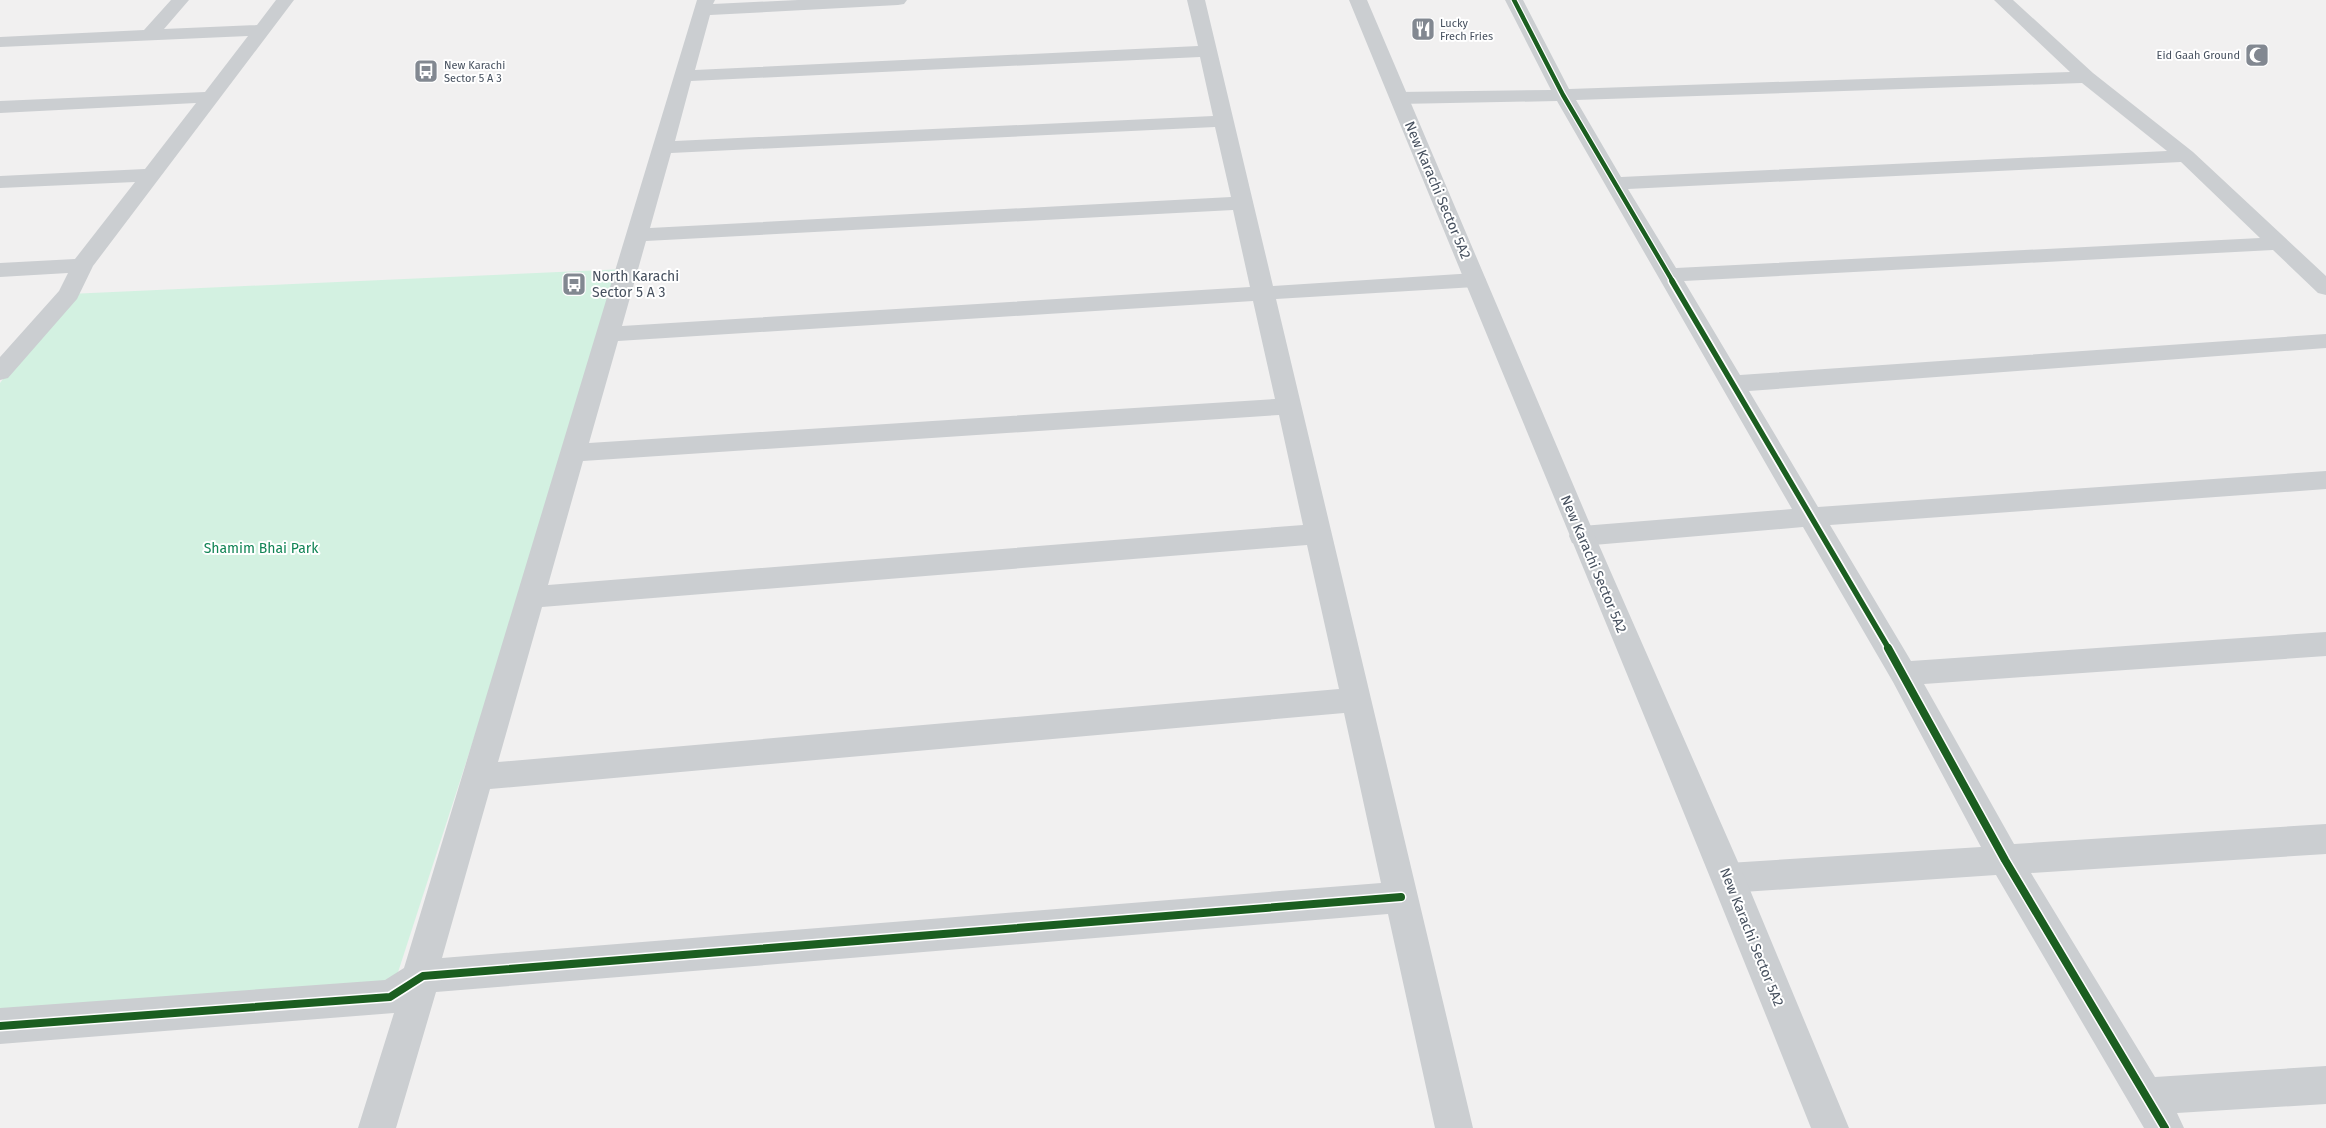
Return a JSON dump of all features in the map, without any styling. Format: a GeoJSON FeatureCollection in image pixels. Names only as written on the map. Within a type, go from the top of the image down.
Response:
{"type":"FeatureCollection","features":[{"type":"Feature","properties":{"kind":"street"},"geometry":{"type":"LineString","coordinates":[[149,35],[180,0]]}},
{"type":"Feature","properties":{"kind":"street"},"geometry":{"type":"LineString","coordinates":[[0,371],[69,294],[82,265],[285,0]]}},
{"type":"Feature","properties":{"kind":"street"},"geometry":{"type":"LineString","coordinates":[[377,1128],[705,5],[898,0]]}},
{"type":"Feature","properties":{"kind":"street"},"geometry":{"type":"LineString","coordinates":[[1196,0],[1454,1128]]}},
{"type":"Feature","properties":{"kind":"street","name":"New Karachi Sector 5A2"},"geometry":{"type":"LineString","coordinates":[[1358,0],[1582,536],[1728,878],[1830,1128]]}},
{"type":"Feature","properties":{"kind":"street"},"geometry":{"type":"LineString","coordinates":[[1514,0],[1564,95],[1903,674],[2005,860],[2164,1128]]}},
{"type":"Feature","properties":{"kind":"street"},"geometry":{"type":"LineString","coordinates":[[2003,0],[2086,76],[2186,156],[2326,288]]}},
{"type":"Feature","properties":{"kind":"street"},"geometry":{"type":"LineString","coordinates":[[0,42],[262,30]]}},
{"type":"Feature","properties":{"kind":"street"},"geometry":{"type":"LineString","coordinates":[[684,76],[1207,51]]}},
{"type":"Feature","properties":{"kind":"street"},"geometry":{"type":"LineString","coordinates":[[1399,98],[1564,95],[2086,76]]}},
{"type":"Feature","properties":{"kind":"street"},"geometry":{"type":"LineString","coordinates":[[0,106],[211,97]]}},
{"type":"Feature","properties":{"kind":"street"},"geometry":{"type":"LineString","coordinates":[[663,147],[1223,121]]}},
{"type":"Feature","properties":{"kind":"street"},"geometry":{"type":"LineString","coordinates":[[1615,183],[2186,156]]}},
{"type":"Feature","properties":{"kind":"street"},"geometry":{"type":"LineString","coordinates":[[0,182],[151,175]]}},
{"type":"Feature","properties":{"kind":"street"},"geometry":{"type":"LineString","coordinates":[[637,235],[1242,203]]}},
{"type":"Feature","properties":{"kind":"street"},"geometry":{"type":"LineString","coordinates":[[1669,274],[2279,244]]}},
{"type":"Feature","properties":{"kind":"street"},"geometry":{"type":"LineString","coordinates":[[0,270],[82,265]]}},
{"type":"Feature","properties":{"kind":"street"},"geometry":{"type":"LineString","coordinates":[[608,334],[1475,280]]}},
{"type":"Feature","properties":{"kind":"street"},"geometry":{"type":"LineString","coordinates":[[1733,384],[2326,342]]}},
{"type":"Feature","properties":{"kind":"street"},"geometry":{"type":"LineString","coordinates":[[574,453],[1288,406]]}},
{"type":"Feature","properties":{"kind":"street"},"geometry":{"type":"LineString","coordinates":[[1582,536],[1810,517],[2326,480]]}},
{"type":"Feature","properties":{"kind":"street"},"geometry":{"type":"LineString","coordinates":[[531,597],[1318,534]]}},
{"type":"Feature","properties":{"kind":"street"},"geometry":{"type":"LineString","coordinates":[[1903,674],[2326,644]]}},
{"type":"Feature","properties":{"kind":"street"},"geometry":{"type":"LineString","coordinates":[[478,777],[1356,700]]}},
{"type":"Feature","properties":{"kind":"street"},"geometry":{"type":"LineString","coordinates":[[1728,878],[2326,839]]}},
{"type":"Feature","properties":{"kind":"street"},"geometry":{"type":"LineString","coordinates":[[0,1026],[390,997],[421,977],[1401,897]]}},
{"type":"Feature","properties":{"kind":"street"},"geometry":{"type":"LineString","coordinates":[[2146,1096],[2326,1085]]}},
{"type":"Feature","properties":{"kind":"green space","name":"Shamim Bhai Park"},"geometry":{"type":"Polygon","coordinates":[[[626,269],[390,997],[0,1026],[0,383],[69,294],[626,269]]]}},
{"type":"Feature","properties":{"kind":"cycle path"},"geometry":{"type":"LineString","coordinates":[[1514,0],[1563,95],[1903,674],[2005,860],[2165,1128]]}},
{"type":"Feature","properties":{"kind":"cycle path"},"geometry":{"type":"LineString","coordinates":[[0,1026],[390,997],[423,976],[1401,897]]}},
{"type":"Feature","properties":{"kind":"place","name":"Lucky Frech Fries"},"geometry":{"type":"Point","coordinates":[1423,29]}},
{"type":"Feature","properties":{"kind":"place","name":"Eid Gaah Ground"},"geometry":{"type":"Point","coordinates":[2257,55]}},
{"type":"Feature","properties":{"kind":"place","name":"New Karachi Sector 5 A 3"},"geometry":{"type":"Point","coordinates":[426,71]}},
{"type":"Feature","properties":{"kind":"place","name":"North Karachi Sector 5 A 3"},"geometry":{"type":"Point","coordinates":[574,284]}}]}
